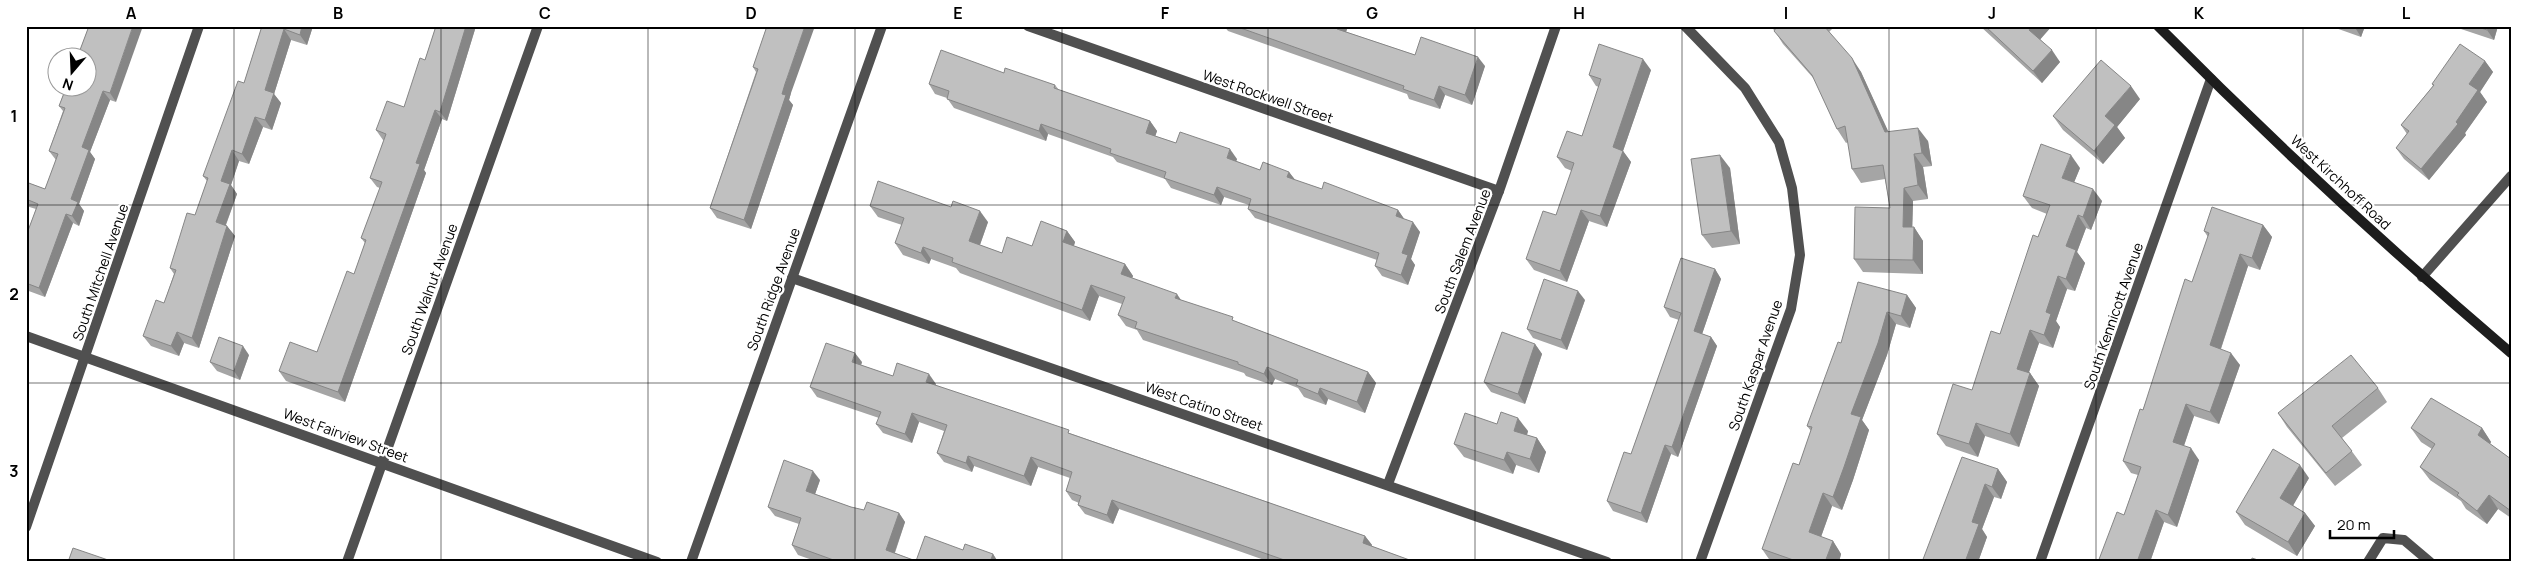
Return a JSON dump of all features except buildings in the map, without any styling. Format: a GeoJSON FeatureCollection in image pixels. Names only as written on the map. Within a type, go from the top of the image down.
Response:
{"type":"FeatureCollection","features":[{"type":"Feature","properties":{"kind":"main road","name":"West Kirchhoff Road"},"geometry":{"type":"LineString","coordinates":[[2158,26],[2211,79],[2422,277],[2511,353]]}},
{"type":"Feature","properties":{"kind":"street","name":"South Mitchell Avenue"},"geometry":{"type":"LineString","coordinates":[[26,527],[199,26]]}},
{"type":"Feature","properties":{"kind":"street","name":"South Walnut Avenue"},"geometry":{"type":"LineString","coordinates":[[347,562],[538,26]]}},
{"type":"Feature","properties":{"kind":"street","name":"South Ridge Avenue"},"geometry":{"type":"LineString","coordinates":[[691,562],[882,26]]}},
{"type":"Feature","properties":{"kind":"street","name":"West Rockwell Street"},"geometry":{"type":"LineString","coordinates":[[1028,26],[1499,191]]}},
{"type":"Feature","properties":{"kind":"street","name":"South Salem Avenue"},"geometry":{"type":"LineString","coordinates":[[1388,484],[1499,191],[1556,26]]}},
{"type":"Feature","properties":{"kind":"street","name":"South Kaspar Avenue"},"geometry":{"type":"LineString","coordinates":[[1685,26],[1746,88],[1778,142],[1792,188],[1800,255],[1791,309],[1700,562]]}},
{"type":"Feature","properties":{"kind":"street","name":"South Kennicott Avenue"},"geometry":{"type":"LineString","coordinates":[[2040,562],[2211,79]]}},
{"type":"Feature","properties":{"kind":"street"},"geometry":{"type":"LineString","coordinates":[[2422,277],[2511,176]]}},
{"type":"Feature","properties":{"kind":"street","name":"West Catino Street"},"geometry":{"type":"LineString","coordinates":[[792,278],[1388,484],[1607,562]]}},
{"type":"Feature","properties":{"kind":"street","name":"West Fairview Street"},"geometry":{"type":"LineString","coordinates":[[26,336],[657,562]]}},
{"type":"Feature","properties":{"kind":"street"},"geometry":{"type":"LineString","coordinates":[[2368,562],[2383,538],[2404,540],[2430,562]]}}]}
